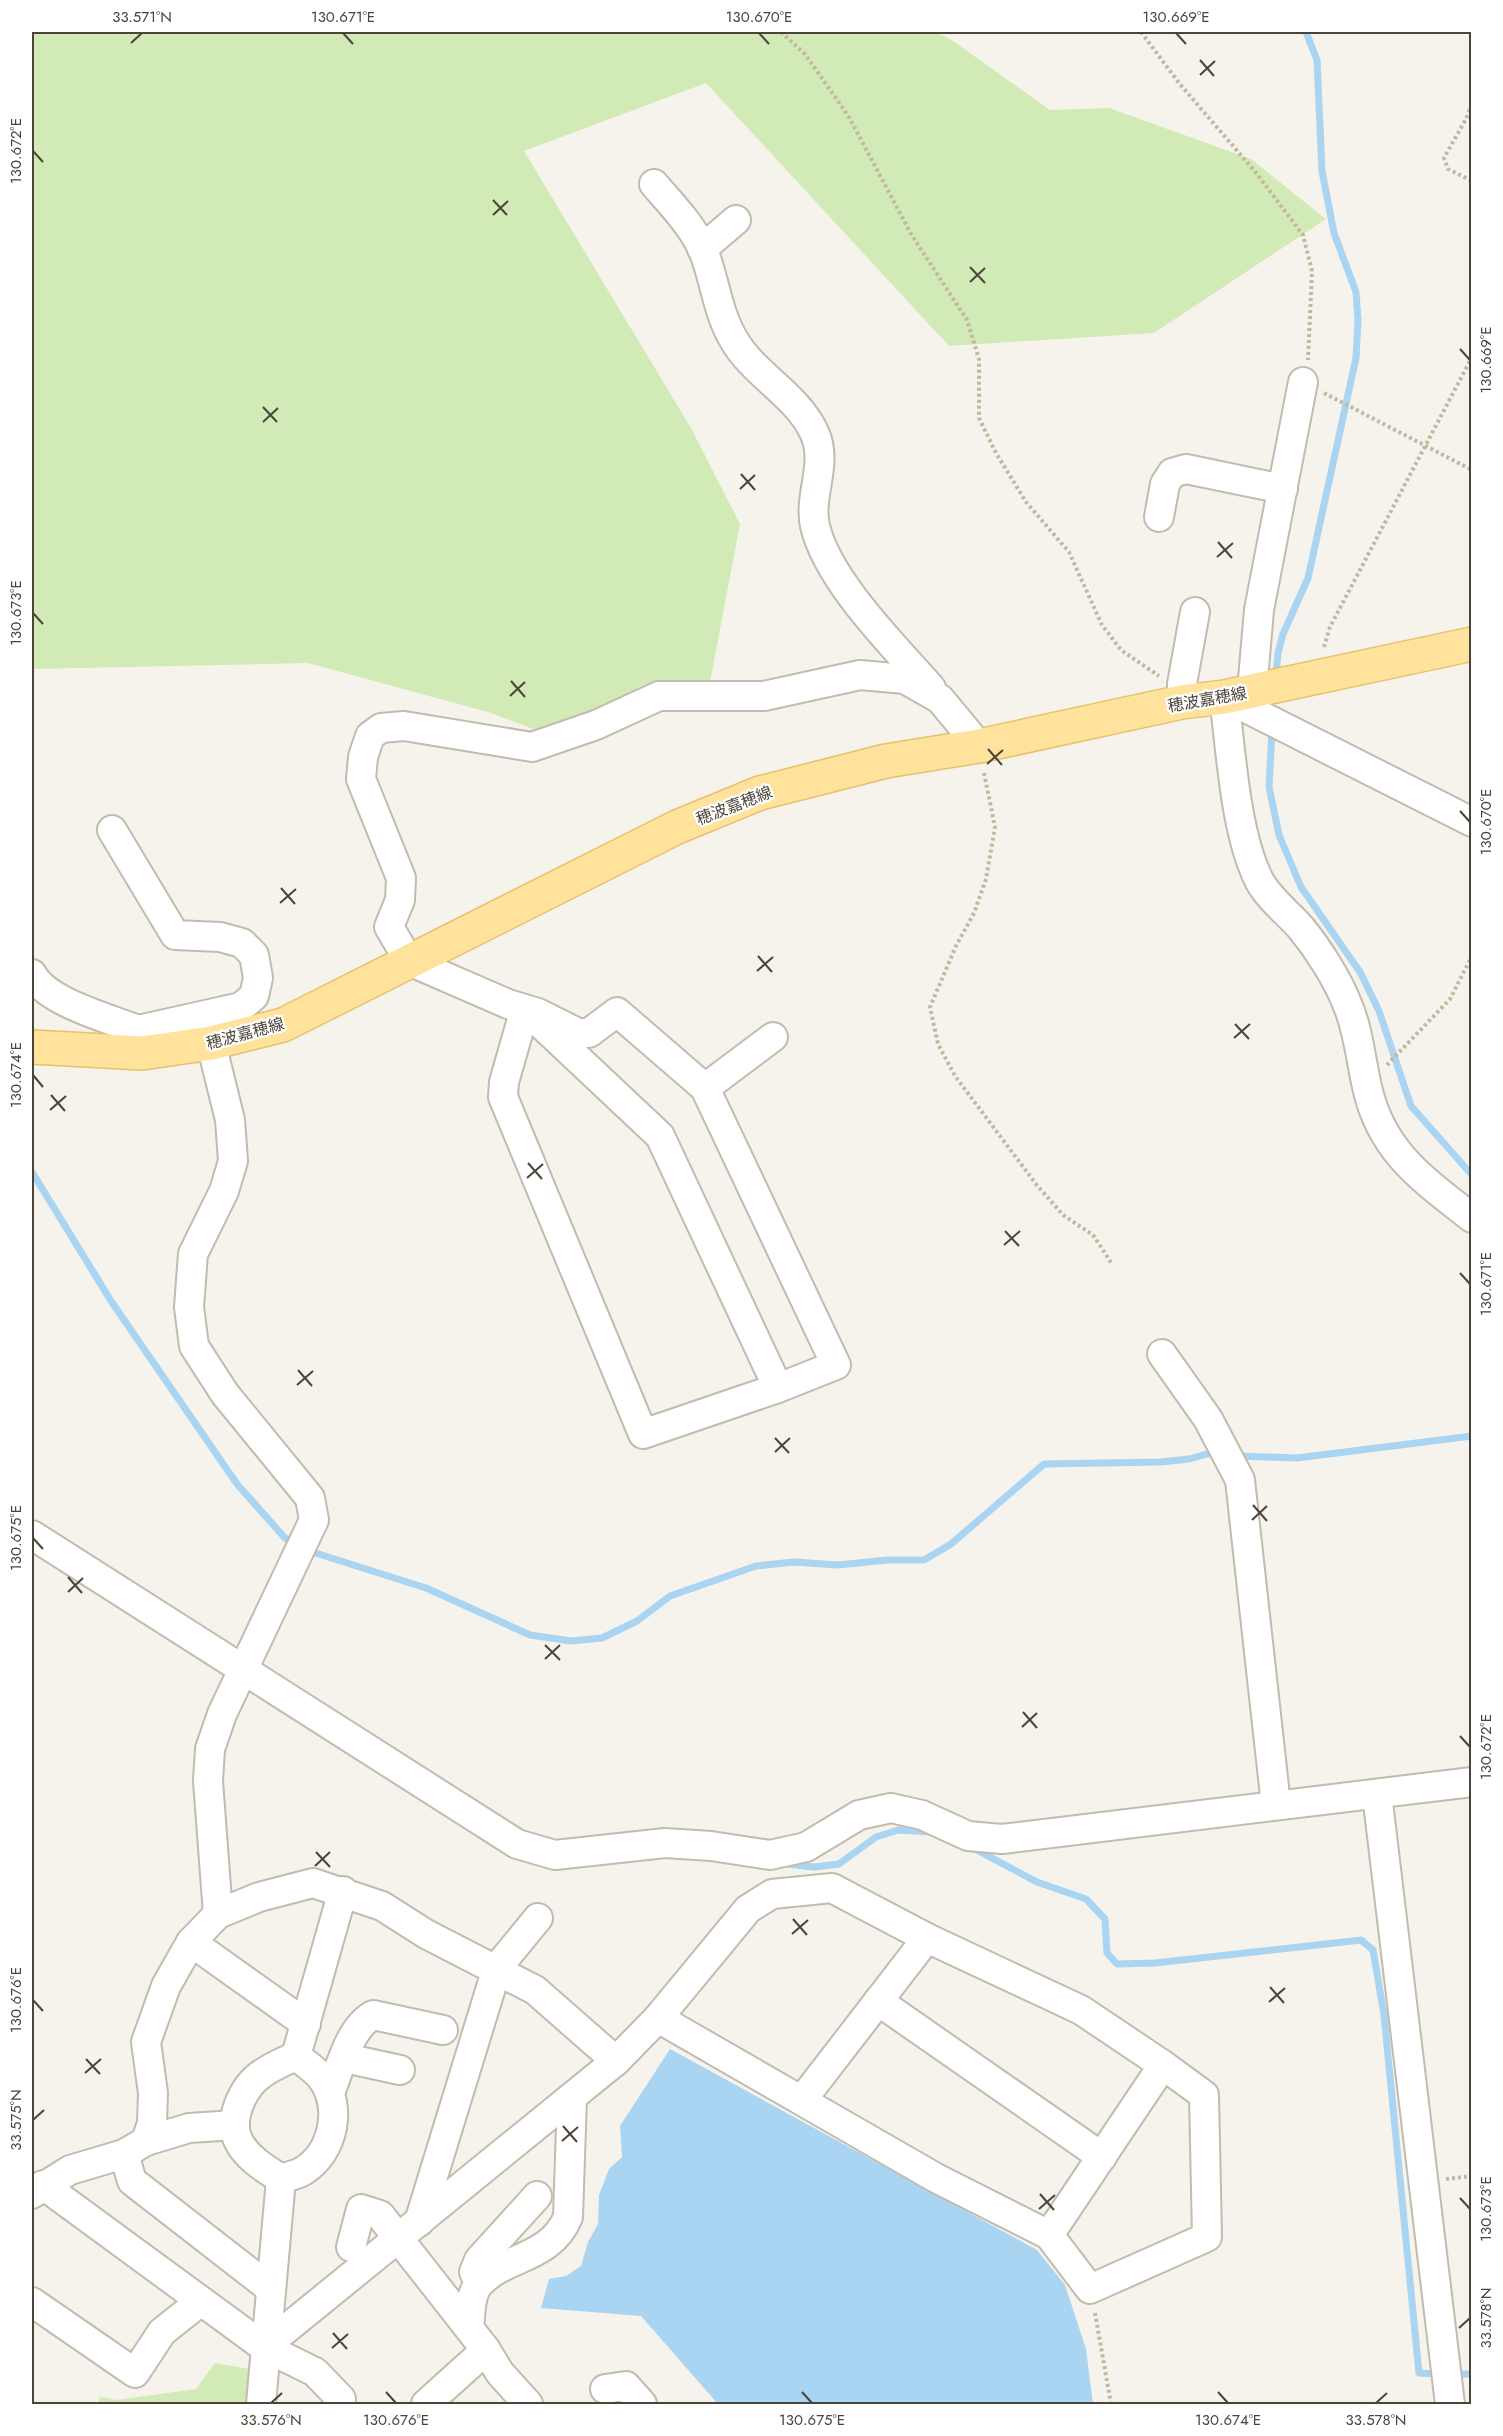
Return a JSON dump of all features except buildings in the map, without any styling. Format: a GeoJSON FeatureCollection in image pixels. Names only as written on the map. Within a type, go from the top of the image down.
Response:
{"type":"FeatureCollection","features":[{"type":"Feature","properties":{"kind":"main road","name":"穂波嘉穂線"},"geometry":{"type":"LineString","coordinates":[[32,1047],[140,1041],[211,1043],[283,1025],[677,827],[760,793],[886,761],[979,746],[1182,693],[1238,694],[1472,644]]}},
{"type":"Feature","properties":{"kind":"street"},"geometry":{"type":"LineString","coordinates":[[654,184],[680,214],[702,249],[732,338],[749,363],[802,413],[815,433],[821,465],[815,525],[831,563],[856,601],[979,746]]}},
{"type":"Feature","properties":{"kind":"street"},"geometry":{"type":"LineString","coordinates":[[702,249],[736,220]]}},
{"type":"Feature","properties":{"kind":"street"},"geometry":{"type":"LineString","coordinates":[[1304,382],[1259,610],[1238,694],[1243,829],[1260,881],[1303,931],[1338,984],[1349,1008],[1367,1085],[1378,1120],[1391,1147],[1413,1170],[1472,1218]]}},
{"type":"Feature","properties":{"kind":"street"},"geometry":{"type":"LineString","coordinates":[[1159,517],[1165,484],[1172,473],[1186,469],[1283,489]]}},
{"type":"Feature","properties":{"kind":"street"},"geometry":{"type":"LineString","coordinates":[[1182,693],[1195,612]]}},
{"type":"Feature","properties":{"kind":"street"},"geometry":{"type":"LineString","coordinates":[[525,1009],[504,1082],[504,1097],[643,1434],[778,1388],[836,1365],[705,1088],[617,1012],[590,1033],[578,1033],[525,1009],[409,961],[389,927],[400,900],[401,878],[361,779],[363,757],[370,736],[381,728],[404,726],[532,747],[596,725],[659,696],[764,696],[860,675],[905,679],[940,699]]}},
{"type":"Feature","properties":{"kind":"street"},"geometry":{"type":"LineString","coordinates":[[1238,694],[1472,822]]}},
{"type":"Feature","properties":{"kind":"street"},"geometry":{"type":"LineString","coordinates":[[32,974],[48,993],[140,1041],[241,1007],[254,996],[258,978],[254,955],[242,943],[220,937],[175,935],[112,830]]}},
{"type":"Feature","properties":{"kind":"street"},"geometry":{"type":"LineString","coordinates":[[525,1009],[660,1136],[778,1388]]}},
{"type":"Feature","properties":{"kind":"street"},"geometry":{"type":"LineString","coordinates":[[705,1088],[773,1037]]}},
{"type":"Feature","properties":{"kind":"street"},"geometry":{"type":"LineString","coordinates":[[211,1043],[230,1120],[233,1161],[224,1191],[193,1254],[189,1307],[194,1347],[225,1394],[310,1498],[314,1520],[222,1714],[210,1749],[208,1781],[218,1914]]}},
{"type":"Feature","properties":{"kind":"street"},"geometry":{"type":"LineString","coordinates":[[1162,1354],[1208,1419],[1240,1480],[1276,1805]]}},
{"type":"Feature","properties":{"kind":"street"},"geometry":{"type":"LineString","coordinates":[[32,1535],[517,1844],[555,1855],[664,1843],[711,1846],[770,1855],[806,1847],[859,1815],[891,1809],[922,1815],[968,1836],[1002,1839],[1472,1782]]}},
{"type":"Feature","properties":{"kind":"street"},"geometry":{"type":"LineString","coordinates":[[1377,1794],[1450,2404]]}},
{"type":"Feature","properties":{"kind":"street"},"geometry":{"type":"LineString","coordinates":[[271,2289],[132,2181],[135,2148],[152,2123],[153,2093],[146,2042],[166,1986],[191,1942],[218,1914],[259,1897],[302,1885],[314,1883],[344,1891],[382,1906],[426,1934],[497,1968],[535,1990],[616,2061]]}},
{"type":"Feature","properties":{"kind":"street"},"geometry":{"type":"LineString","coordinates":[[264,2347],[616,2061],[658,2018],[748,1910],[772,1894],[832,1888],[927,1938],[1082,2010],[1204,2095],[1207,2237],[1090,2289],[1049,2235],[936,2178],[658,2018]]}},
{"type":"Feature","properties":{"kind":"street"},"geometry":{"type":"LineString","coordinates":[[281,2179],[249,2154],[239,2142],[235,2125],[238,2106],[246,2091],[261,2074],[296,2056],[344,1891]]}},
{"type":"Feature","properties":{"kind":"street"},"geometry":{"type":"LineString","coordinates":[[409,2230],[497,1968],[538,1918]]}},
{"type":"Feature","properties":{"kind":"street"},"geometry":{"type":"LineString","coordinates":[[802,2100],[927,1938]]}},
{"type":"Feature","properties":{"kind":"street"},"geometry":{"type":"LineString","coordinates":[[191,1942],[306,2024]]}},
{"type":"Feature","properties":{"kind":"street"},"geometry":{"type":"LineString","coordinates":[[878,2001],[1102,2157]]}},
{"type":"Feature","properties":{"kind":"street"},"geometry":{"type":"LineString","coordinates":[[281,2179],[303,2171],[321,2154],[332,2134],[330,2093],[356,2032],[364,2019],[373,2015],[443,2030]]}},
{"type":"Feature","properties":{"kind":"street"},"geometry":{"type":"LineString","coordinates":[[296,2056],[321,2078],[330,2093]]}},
{"type":"Feature","properties":{"kind":"street"},"geometry":{"type":"LineString","coordinates":[[345,2058],[400,2070]]}},
{"type":"Feature","properties":{"kind":"street"},"geometry":{"type":"LineString","coordinates":[[1049,2235],[1163,2065]]}},
{"type":"Feature","properties":{"kind":"street"},"geometry":{"type":"LineString","coordinates":[[426,2404],[478,2339],[473,2295],[479,2283],[528,2256],[563,2229],[568,2217],[572,2097]]}},
{"type":"Feature","properties":{"kind":"street"},"geometry":{"type":"LineString","coordinates":[[235,2125],[189,2128],[70,2170],[37,2190],[201,2301],[264,2347],[315,2372],[341,2400]]}},
{"type":"Feature","properties":{"kind":"street"},"geometry":{"type":"LineString","coordinates":[[261,2404],[264,2347],[281,2179]]}},
{"type":"Feature","properties":{"kind":"street"},"geometry":{"type":"LineString","coordinates":[[479,2283],[474,2272],[479,2260],[537,2196]]}},
{"type":"Feature","properties":{"kind":"street"},"geometry":{"type":"LineString","coordinates":[[351,2247],[361,2209],[380,2215],[409,2230],[500,2373],[528,2404]]}},
{"type":"Feature","properties":{"kind":"street"},"geometry":{"type":"LineString","coordinates":[[35,2310],[135,2373],[162,2332],[201,2301]]}},
{"type":"Feature","properties":{"kind":"street"},"geometry":{"type":"LineString","coordinates":[[605,2390],[626,2386],[642,2404]]}},
{"type":"Feature","properties":{"kind":"path"},"geometry":{"type":"LineString","coordinates":[[781,32],[805,54],[849,117],[911,234],[967,320],[979,359],[979,418],[1002,463],[1026,502],[1069,552],[1102,625],[1121,650],[1182,693]]}},
{"type":"Feature","properties":{"kind":"path"},"geometry":{"type":"LineString","coordinates":[[1141,32],[1179,82],[1257,174],[1303,235],[1312,271],[1310,345],[1304,382],[1472,470]]}},
{"type":"Feature","properties":{"kind":"path"},"geometry":{"type":"LineString","coordinates":[[1472,104],[1466,120],[1444,158],[1448,170],[1472,181]]}},
{"type":"Feature","properties":{"kind":"path"},"geometry":{"type":"LineString","coordinates":[[1323,676],[1320,659],[1330,627],[1472,357]]}},
{"type":"Feature","properties":{"kind":"path"},"geometry":{"type":"LineString","coordinates":[[979,746],[995,827],[986,879],[974,913],[956,946],[930,1007],[938,1044],[955,1076],[1036,1184],[1063,1215],[1093,1235],[1112,1264]]}},
{"type":"Feature","properties":{"kind":"path"},"geometry":{"type":"LineString","coordinates":[[1367,1085],[1450,999],[1472,956]]}},
{"type":"Feature","properties":{"kind":"path"},"geometry":{"type":"LineString","coordinates":[[1090,2289],[1111,2404]]}},
{"type":"Feature","properties":{"kind":"green space"},"geometry":{"type":"Polygon","coordinates":[[[32,32],[935,32],[950,39],[1050,110],[1109,108],[1251,159],[1326,219],[1154,333],[949,346],[706,83],[524,151],[691,428],[740,524],[709,687],[557,738],[491,713],[308,663],[32,669],[32,32]]]}},
{"type":"Feature","properties":{"kind":"green space"},"geometry":{"type":"Polygon","coordinates":[[[215,2363],[249,2369],[249,2404],[98,2404],[100,2397],[117,2400],[196,2389],[215,2363]]]}},
{"type":"Feature","properties":{"kind":"water"},"geometry":{"type":"Polygon","coordinates":[[[670,2049],[1037,2250],[1065,2285],[1086,2349],[1093,2404],[718,2404],[641,2316],[541,2308],[549,2279],[566,2276],[581,2266],[588,2242],[598,2224],[599,2195],[609,2169],[622,2157],[620,2126],[670,2049]]]}},
{"type":"Feature","properties":{"kind":"waterway"},"geometry":{"type":"LineString","coordinates":[[1276,676],[1278,653],[1283,634],[1308,578],[1356,358],[1358,320],[1356,292],[1334,233],[1322,171],[1317,60],[1306,32]]}},
{"type":"Feature","properties":{"kind":"waterway"},"geometry":{"type":"LineString","coordinates":[[1272,729],[1269,787],[1279,835],[1301,887],[1360,972],[1379,1011],[1411,1106],[1472,1175]]}},
{"type":"Feature","properties":{"kind":"waterway"},"geometry":{"type":"LineString","coordinates":[[32,1172],[111,1301],[237,1484],[285,1538],[297,1545]]}},
{"type":"Feature","properties":{"kind":"waterway"},"geometry":{"type":"LineString","coordinates":[[1237,1456],[1297,1458],[1472,1436]]}},
{"type":"Feature","properties":{"kind":"waterway"},"geometry":{"type":"LineString","coordinates":[[306,1550],[426,1588],[530,1635],[571,1641],[602,1638],[637,1621],[670,1596],[756,1566],[794,1562],[838,1565],[887,1560],[924,1560],[951,1544],[1044,1464],[1161,1462],[1189,1459],[1218,1451]]}},
{"type":"Feature","properties":{"kind":"waterway"},"geometry":{"type":"LineString","coordinates":[[786,1864],[814,1867],[839,1864],[876,1837],[898,1830],[932,1832]]}},
{"type":"Feature","properties":{"kind":"waterway"},"geometry":{"type":"LineString","coordinates":[[973,1848],[1037,1882],[1086,1899],[1105,1919],[1107,1953],[1117,1964],[1155,1963],[1361,1940],[1373,1950],[1384,2015],[1419,2373],[1439,2374]]}},
{"type":"Feature","properties":{"kind":"waterway"},"geometry":{"type":"LineString","coordinates":[[1453,2374],[1472,2374]]}}]}
